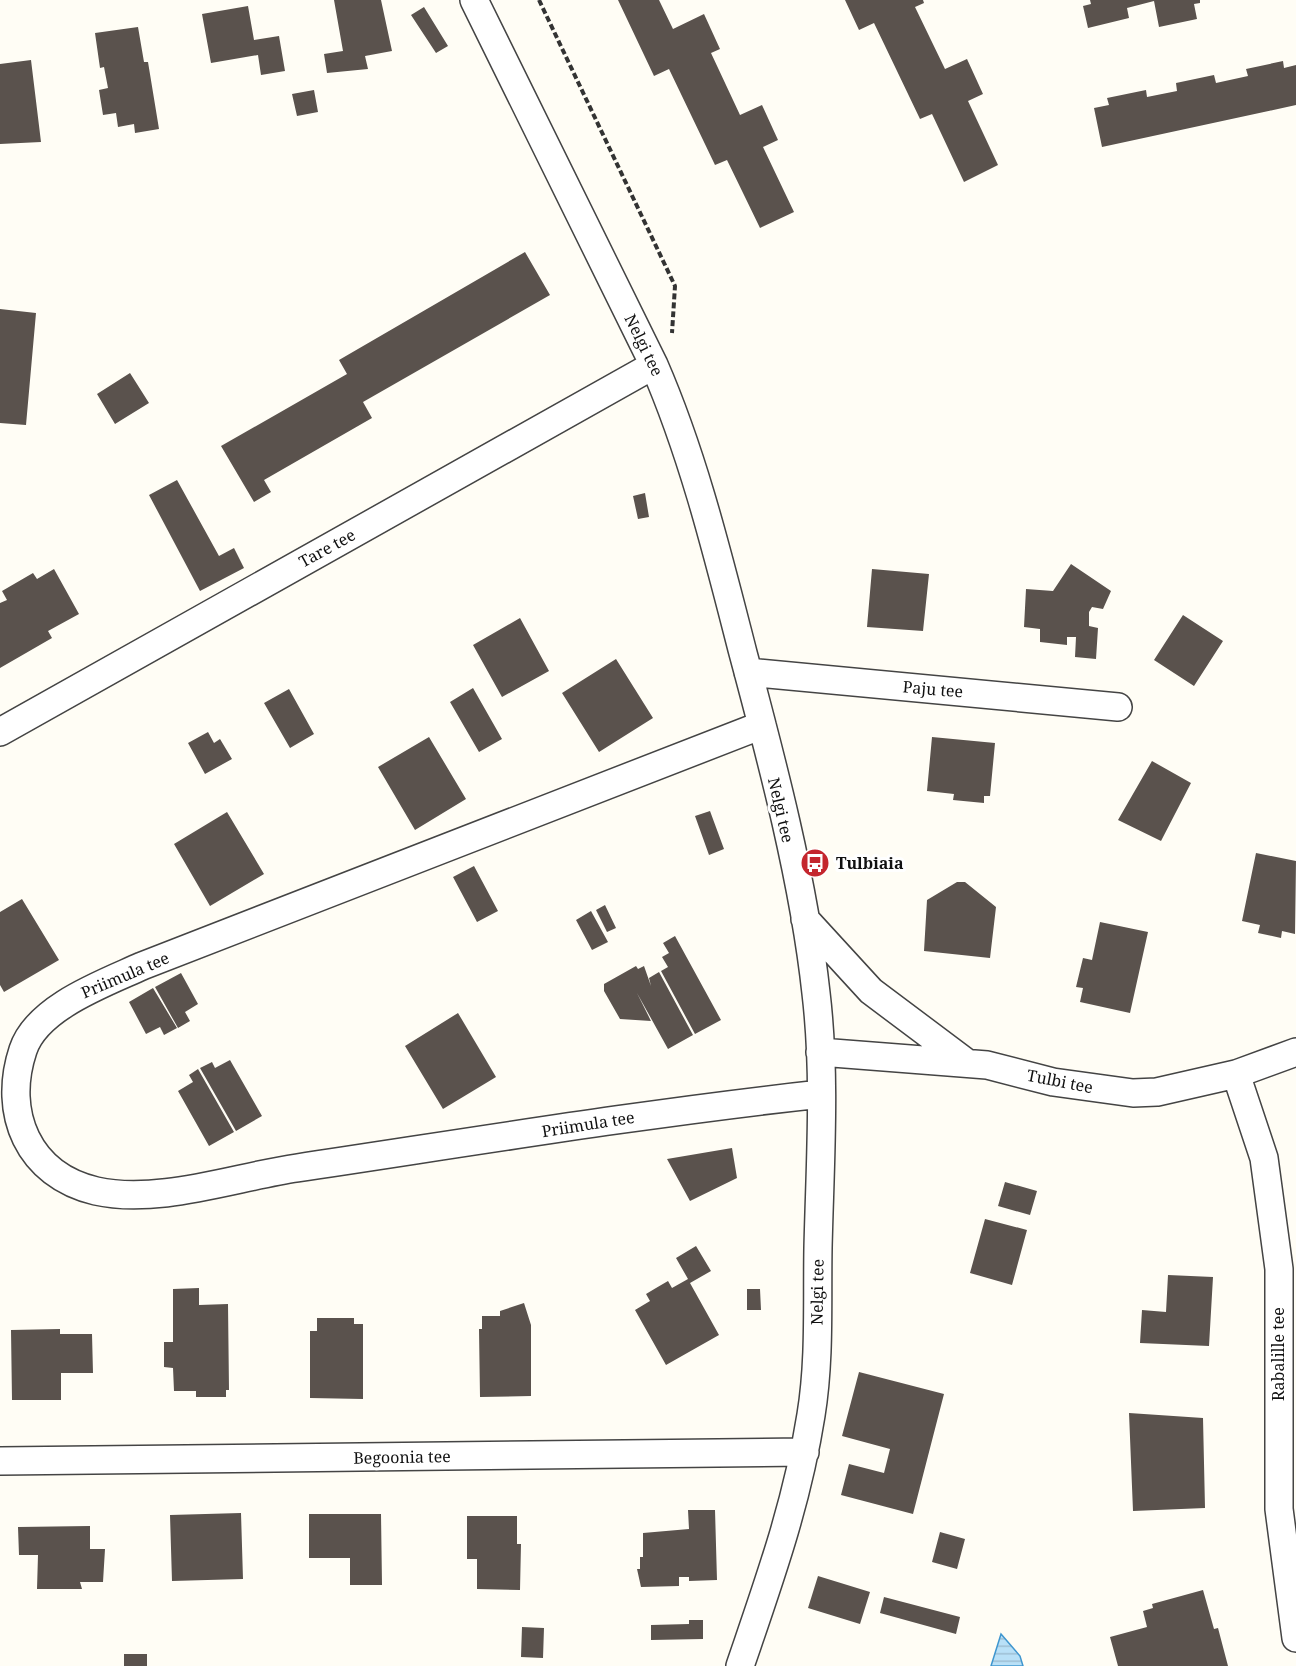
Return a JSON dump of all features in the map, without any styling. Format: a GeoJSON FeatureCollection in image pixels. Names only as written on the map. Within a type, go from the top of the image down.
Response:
{"type":"FeatureCollection","features":[{"type":"Feature","properties":{"kind":"street","name":"Nelgi tee"},"geometry":{"type":"LineString","coordinates":[[474,0],[676,414],[762,725],[805,919],[817,994],[821,1094],[816,1360],[804,1452],[788,1526],[740,1666]]}},
{"type":"Feature","properties":{"kind":"street","name":"Tare tee"},"geometry":{"type":"LineString","coordinates":[[0,732],[654,365]]}},
{"type":"Feature","properties":{"kind":"street","name":"Paju tee"},"geometry":{"type":"LineString","coordinates":[[748,672],[1118,707]]}},
{"type":"Feature","properties":{"kind":"street","name":"Priimula tee"},"geometry":{"type":"LineString","coordinates":[[762,725],[142,966],[72,998],[36,1029],[24,1046],[15,1077],[14,1106],[24,1134],[39,1158],[60,1177],[96,1191],[131,1194],[165,1192],[290,1169],[712,1105],[821,1094]]}},
{"type":"Feature","properties":{"kind":"street"},"geometry":{"type":"LineString","coordinates":[[805,919],[871,991],[967,1063]]}},
{"type":"Feature","properties":{"kind":"street","name":"Tulbi tee"},"geometry":{"type":"LineString","coordinates":[[820,1052],[987,1065],[1053,1082],[1133,1093],[1157,1092],[1236,1074],[1296,1052]]}},
{"type":"Feature","properties":{"kind":"street","name":"Rabalille tee"},"geometry":{"type":"LineString","coordinates":[[1236,1074],[1264,1158],[1279,1269],[1280,1509],[1296,1638]]}},
{"type":"Feature","properties":{"kind":"street","name":"Begoonia tee"},"geometry":{"type":"LineString","coordinates":[[0,1461],[804,1452]]}},
{"type":"Feature","properties":{"kind":"path"},"geometry":{"type":"LineString","coordinates":[[539,0],[675,286],[671,340],[654,365]]}},
{"type":"Feature","properties":{"kind":"water"},"geometry":{"type":"Polygon","coordinates":[[[1001,1634],[1020,1656],[1023,1666],[991,1666],[1001,1634]]]}},
{"type":"Feature","properties":{"kind":"building"},"geometry":{"type":"Polygon","coordinates":[[[334,0],[381,0],[392,51],[365,56],[368,69],[327,73],[324,54],[343,51],[334,0]]]}},
{"type":"Feature","properties":{"kind":"building"},"geometry":{"type":"Polygon","coordinates":[[[618,0],[659,0],[673,29],[704,14],[720,49],[711,53],[740,115],[762,105],[778,140],[763,147],[794,212],[760,228],[727,160],[715,165],[669,69],[654,76],[618,0]]]}},
{"type":"Feature","properties":{"kind":"building"},"geometry":{"type":"Polygon","coordinates":[[[845,0],[923,0],[924,3],[915,7],[945,69],[967,59],[983,94],[968,101],[998,165],[964,182],[932,114],[920,119],[874,23],[859,30],[845,0]]]}},
{"type":"Feature","properties":{"kind":"building"},"geometry":{"type":"Polygon","coordinates":[[[1090,0],[1200,0],[1200,3],[1194,4],[1197,19],[1159,27],[1154,1],[1127,8],[1129,18],[1088,28],[1083,6],[1091,4],[1090,0]]]}},
{"type":"Feature","properties":{"kind":"building"},"geometry":{"type":"Polygon","coordinates":[[[248,6],[254,40],[279,36],[285,71],[261,75],[258,55],[211,63],[202,14],[248,6]]]}},
{"type":"Feature","properties":{"kind":"building"},"geometry":{"type":"Polygon","coordinates":[[[424,7],[448,46],[436,53],[411,15],[424,7]]]}},
{"type":"Feature","properties":{"kind":"building"},"geometry":{"type":"Polygon","coordinates":[[[138,27],[144,62],[148,62],[159,129],[135,133],[134,124],[118,127],[116,113],[103,115],[99,90],[108,88],[104,67],[100,68],[95,33],[138,27]]]}},
{"type":"Feature","properties":{"kind":"building"},"geometry":{"type":"Polygon","coordinates":[[[31,60],[41,142],[0,144],[0,64],[31,60]]]}},
{"type":"Feature","properties":{"kind":"building"},"geometry":{"type":"Polygon","coordinates":[[[1283,61],[1284,68],[1296,65],[1296,105],[1102,147],[1094,108],[1109,105],[1107,98],[1146,90],[1147,97],[1177,91],[1176,83],[1214,75],[1216,83],[1248,76],[1246,69],[1283,61]]]}},
{"type":"Feature","properties":{"kind":"building"},"geometry":{"type":"Polygon","coordinates":[[[314,90],[318,112],[297,116],[292,94],[314,90]]]}},
{"type":"Feature","properties":{"kind":"building"},"geometry":{"type":"Polygon","coordinates":[[[525,252],[550,295],[363,402],[372,418],[264,480],[271,492],[254,502],[221,446],[347,374],[339,360],[525,252]]]}},
{"type":"Feature","properties":{"kind":"building"},"geometry":{"type":"Polygon","coordinates":[[[0,309],[36,313],[26,425],[0,423],[0,309]]]}},
{"type":"Feature","properties":{"kind":"building"},"geometry":{"type":"Polygon","coordinates":[[[130,373],[149,403],[115,424],[97,394],[130,373]]]}},
{"type":"Feature","properties":{"kind":"building"},"geometry":{"type":"Polygon","coordinates":[[[177,480],[219,556],[234,548],[244,568],[200,591],[149,495],[177,480]]]}},
{"type":"Feature","properties":{"kind":"building"},"geometry":{"type":"Polygon","coordinates":[[[645,493],[649,517],[638,519],[633,496],[645,493]]]}},
{"type":"Feature","properties":{"kind":"building"},"geometry":{"type":"Polygon","coordinates":[[[1071,564],[1111,591],[1103,609],[1092,607],[1089,612],[1089,626],[1098,628],[1096,659],[1075,657],[1076,637],[1067,637],[1067,645],[1040,642],[1040,629],[1024,627],[1026,589],[1053,591],[1071,564]]]}},
{"type":"Feature","properties":{"kind":"building"},"geometry":{"type":"Polygon","coordinates":[[[54,569],[79,614],[48,631],[52,638],[0,668],[0,603],[7,600],[2,591],[33,573],[37,579],[54,569]]]}},
{"type":"Feature","properties":{"kind":"building"},"geometry":{"type":"Polygon","coordinates":[[[872,569],[929,574],[923,631],[867,627],[872,569]]]}},
{"type":"Feature","properties":{"kind":"building"},"geometry":{"type":"Polygon","coordinates":[[[1183,615],[1223,641],[1194,686],[1154,660],[1183,615]]]}},
{"type":"Feature","properties":{"kind":"building"},"geometry":{"type":"Polygon","coordinates":[[[520,618],[549,671],[502,697],[473,645],[520,618]]]}},
{"type":"Feature","properties":{"kind":"building"},"geometry":{"type":"Polygon","coordinates":[[[616,659],[653,718],[599,752],[562,693],[616,659]]]}},
{"type":"Feature","properties":{"kind":"building"},"geometry":{"type":"Polygon","coordinates":[[[473,688],[502,739],[479,752],[450,702],[473,688]]]}},
{"type":"Feature","properties":{"kind":"building"},"geometry":{"type":"Polygon","coordinates":[[[289,689],[314,734],[290,748],[264,703],[289,689]]]}},
{"type":"Feature","properties":{"kind":"building"},"geometry":{"type":"Polygon","coordinates":[[[208,732],[214,743],[220,739],[232,759],[205,774],[188,743],[208,732]]]}},
{"type":"Feature","properties":{"kind":"building"},"geometry":{"type":"Polygon","coordinates":[[[429,737],[466,799],[415,830],[378,767],[429,737]]]}},
{"type":"Feature","properties":{"kind":"building"},"geometry":{"type":"Polygon","coordinates":[[[932,737],[995,743],[990,796],[984,796],[984,803],[953,800],[954,794],[927,791],[932,737]]]}},
{"type":"Feature","properties":{"kind":"building"},"geometry":{"type":"Polygon","coordinates":[[[1152,761],[1191,783],[1161,841],[1118,820],[1152,761]]]}},
{"type":"Feature","properties":{"kind":"building"},"geometry":{"type":"Polygon","coordinates":[[[710,811],[724,849],[709,855],[695,816],[710,811]]]}},
{"type":"Feature","properties":{"kind":"building"},"geometry":{"type":"Polygon","coordinates":[[[227,812],[264,874],[210,906],[174,844],[227,812]]]}},
{"type":"Feature","properties":{"kind":"building"},"geometry":{"type":"Polygon","coordinates":[[[1256,853],[1296,861],[1295,934],[1282,931],[1281,938],[1258,933],[1260,925],[1242,921],[1256,853]]]}},
{"type":"Feature","properties":{"kind":"building"},"geometry":{"type":"Polygon","coordinates":[[[474,866],[498,911],[477,922],[453,877],[474,866]]]}},
{"type":"Feature","properties":{"kind":"building"},"geometry":{"type":"Polygon","coordinates":[[[957,882],[965,882],[996,907],[990,958],[924,951],[927,900],[957,882]]]}},
{"type":"Feature","properties":{"kind":"building"},"geometry":{"type":"Polygon","coordinates":[[[22,899],[59,960],[4,992],[0,985],[0,912],[22,899]]]}},
{"type":"Feature","properties":{"kind":"building"},"geometry":{"type":"Polygon","coordinates":[[[605,905],[616,928],[607,932],[596,910],[605,905]]]}},
{"type":"Feature","properties":{"kind":"building"},"geometry":{"type":"Polygon","coordinates":[[[591,911],[608,942],[592,950],[576,920],[591,911]]]}},
{"type":"Feature","properties":{"kind":"building"},"geometry":{"type":"Polygon","coordinates":[[[1100,922],[1148,932],[1130,1013],[1080,1002],[1083,988],[1076,987],[1083,958],[1092,960],[1100,922]]]}},
{"type":"Feature","properties":{"kind":"building"},"geometry":{"type":"Polygon","coordinates":[[[675,936],[721,1020],[695,1034],[661,971],[668,967],[662,957],[669,953],[663,943],[675,936]]]}},
{"type":"Feature","properties":{"kind":"building"},"geometry":{"type":"Polygon","coordinates":[[[636,966],[638,969],[644,966],[651,986],[649,978],[659,972],[693,1035],[668,1049],[637,993],[651,1021],[620,1019],[604,991],[604,984],[636,966]]]}},
{"type":"Feature","properties":{"kind":"building"},"geometry":{"type":"Polygon","coordinates":[[[181,973],[198,1004],[185,1012],[190,1021],[178,1028],[155,987],[181,973]]]}},
{"type":"Feature","properties":{"kind":"building"},"geometry":{"type":"Polygon","coordinates":[[[153,988],[177,1028],[164,1035],[160,1027],[146,1034],[129,1002],[153,988]]]}},
{"type":"Feature","properties":{"kind":"building"},"geometry":{"type":"Polygon","coordinates":[[[458,1013],[496,1077],[443,1109],[405,1046],[458,1013]]]}},
{"type":"Feature","properties":{"kind":"building"},"geometry":{"type":"Polygon","coordinates":[[[230,1060],[262,1116],[236,1131],[200,1068],[212,1062],[215,1068],[230,1060]]]}},
{"type":"Feature","properties":{"kind":"building"},"geometry":{"type":"Polygon","coordinates":[[[198,1069],[234,1132],[209,1146],[178,1091],[193,1082],[189,1075],[198,1069]]]}},
{"type":"Feature","properties":{"kind":"building"},"geometry":{"type":"Polygon","coordinates":[[[732,1148],[737,1178],[690,1201],[667,1159],[732,1148]]]}},
{"type":"Feature","properties":{"kind":"building"},"geometry":{"type":"Polygon","coordinates":[[[1005,1182],[1037,1191],[1030,1215],[998,1206],[1005,1182]]]}},
{"type":"Feature","properties":{"kind":"building"},"geometry":{"type":"Polygon","coordinates":[[[985,1219],[1027,1230],[1012,1285],[970,1273],[985,1219]]]}},
{"type":"Feature","properties":{"kind":"building"},"geometry":{"type":"Polygon","coordinates":[[[696,1246],[711,1271],[690,1283],[719,1335],[666,1365],[635,1310],[650,1301],[646,1294],[656,1288],[668,1281],[672,1288],[688,1279],[676,1258],[696,1246]]]}},
{"type":"Feature","properties":{"kind":"building"},"geometry":{"type":"Polygon","coordinates":[[[1168,1275],[1213,1277],[1209,1346],[1140,1343],[1142,1310],[1166,1312],[1168,1275]]]}},
{"type":"Feature","properties":{"kind":"building"},"geometry":{"type":"Polygon","coordinates":[[[199,1288],[199,1305],[228,1304],[229,1390],[226,1390],[226,1397],[196,1397],[196,1391],[174,1391],[173,1368],[164,1367],[164,1342],[173,1342],[173,1289],[199,1288]]]}},
{"type":"Feature","properties":{"kind":"building"},"geometry":{"type":"Polygon","coordinates":[[[747,1289],[760,1289],[761,1310],[747,1310],[747,1289]]]}},
{"type":"Feature","properties":{"kind":"building"},"geometry":{"type":"Polygon","coordinates":[[[524,1303],[531,1325],[531,1396],[480,1397],[479,1329],[482,1329],[482,1316],[500,1316],[500,1311],[524,1303]]]}},
{"type":"Feature","properties":{"kind":"building"},"geometry":{"type":"Polygon","coordinates":[[[317,1318],[354,1318],[354,1324],[363,1324],[363,1399],[310,1398],[310,1331],[317,1331],[317,1318]]]}},
{"type":"Feature","properties":{"kind":"building"},"geometry":{"type":"Polygon","coordinates":[[[60,1329],[60,1334],[92,1334],[93,1373],[61,1373],[61,1400],[12,1400],[11,1330],[60,1329]]]}},
{"type":"Feature","properties":{"kind":"building"},"geometry":{"type":"Polygon","coordinates":[[[859,1372],[944,1394],[913,1514],[841,1495],[849,1464],[884,1473],[890,1449],[842,1436],[859,1372]]]}},
{"type":"Feature","properties":{"kind":"building"},"geometry":{"type":"Polygon","coordinates":[[[1129,1413],[1203,1418],[1205,1508],[1133,1511],[1129,1413]]]}},
{"type":"Feature","properties":{"kind":"building"},"geometry":{"type":"Polygon","coordinates":[[[688,1510],[715,1510],[717,1580],[689,1581],[689,1577],[679,1577],[679,1586],[641,1587],[637,1569],[640,1569],[640,1557],[643,1557],[643,1533],[689,1529],[688,1510]]]}},
{"type":"Feature","properties":{"kind":"building"},"geometry":{"type":"Polygon","coordinates":[[[241,1513],[243,1579],[172,1581],[170,1515],[241,1513]]]}},
{"type":"Feature","properties":{"kind":"building"},"geometry":{"type":"Polygon","coordinates":[[[309,1514],[381,1514],[382,1585],[350,1585],[350,1558],[309,1558],[309,1514]]]}},
{"type":"Feature","properties":{"kind":"building"},"geometry":{"type":"Polygon","coordinates":[[[467,1516],[517,1516],[517,1544],[521,1544],[520,1590],[477,1589],[477,1559],[467,1559],[467,1516]]]}},
{"type":"Feature","properties":{"kind":"building"},"geometry":{"type":"Polygon","coordinates":[[[90,1526],[90,1549],[105,1549],[103,1582],[80,1582],[82,1589],[37,1589],[38,1555],[19,1555],[18,1527],[90,1526]]]}},
{"type":"Feature","properties":{"kind":"building"},"geometry":{"type":"Polygon","coordinates":[[[940,1532],[965,1539],[957,1569],[932,1562],[940,1532]]]}},
{"type":"Feature","properties":{"kind":"building"},"geometry":{"type":"Polygon","coordinates":[[[818,1576],[870,1592],[860,1624],[808,1608],[818,1576]]]}},
{"type":"Feature","properties":{"kind":"building"},"geometry":{"type":"Polygon","coordinates":[[[1203,1590],[1214,1629],[1218,1628],[1228,1666],[1118,1666],[1110,1637],[1147,1627],[1143,1611],[1153,1608],[1152,1604],[1203,1590]]]}},
{"type":"Feature","properties":{"kind":"building"},"geometry":{"type":"Polygon","coordinates":[[[884,1597],[960,1617],[956,1634],[880,1613],[884,1597]]]}},
{"type":"Feature","properties":{"kind":"building"},"geometry":{"type":"Polygon","coordinates":[[[689,1620],[703,1620],[703,1639],[651,1640],[651,1625],[689,1624],[689,1620]]]}},
{"type":"Feature","properties":{"kind":"building"},"geometry":{"type":"Polygon","coordinates":[[[522,1627],[544,1628],[543,1658],[521,1657],[522,1627]]]}},
{"type":"Feature","properties":{"kind":"building"},"geometry":{"type":"Polygon","coordinates":[[[124,1654],[147,1654],[147,1666],[124,1666],[124,1654]]]}},
{"type":"Feature","properties":{"kind":"place","name":"Tulbiaia"},"geometry":{"type":"Point","coordinates":[815,863]}}]}
